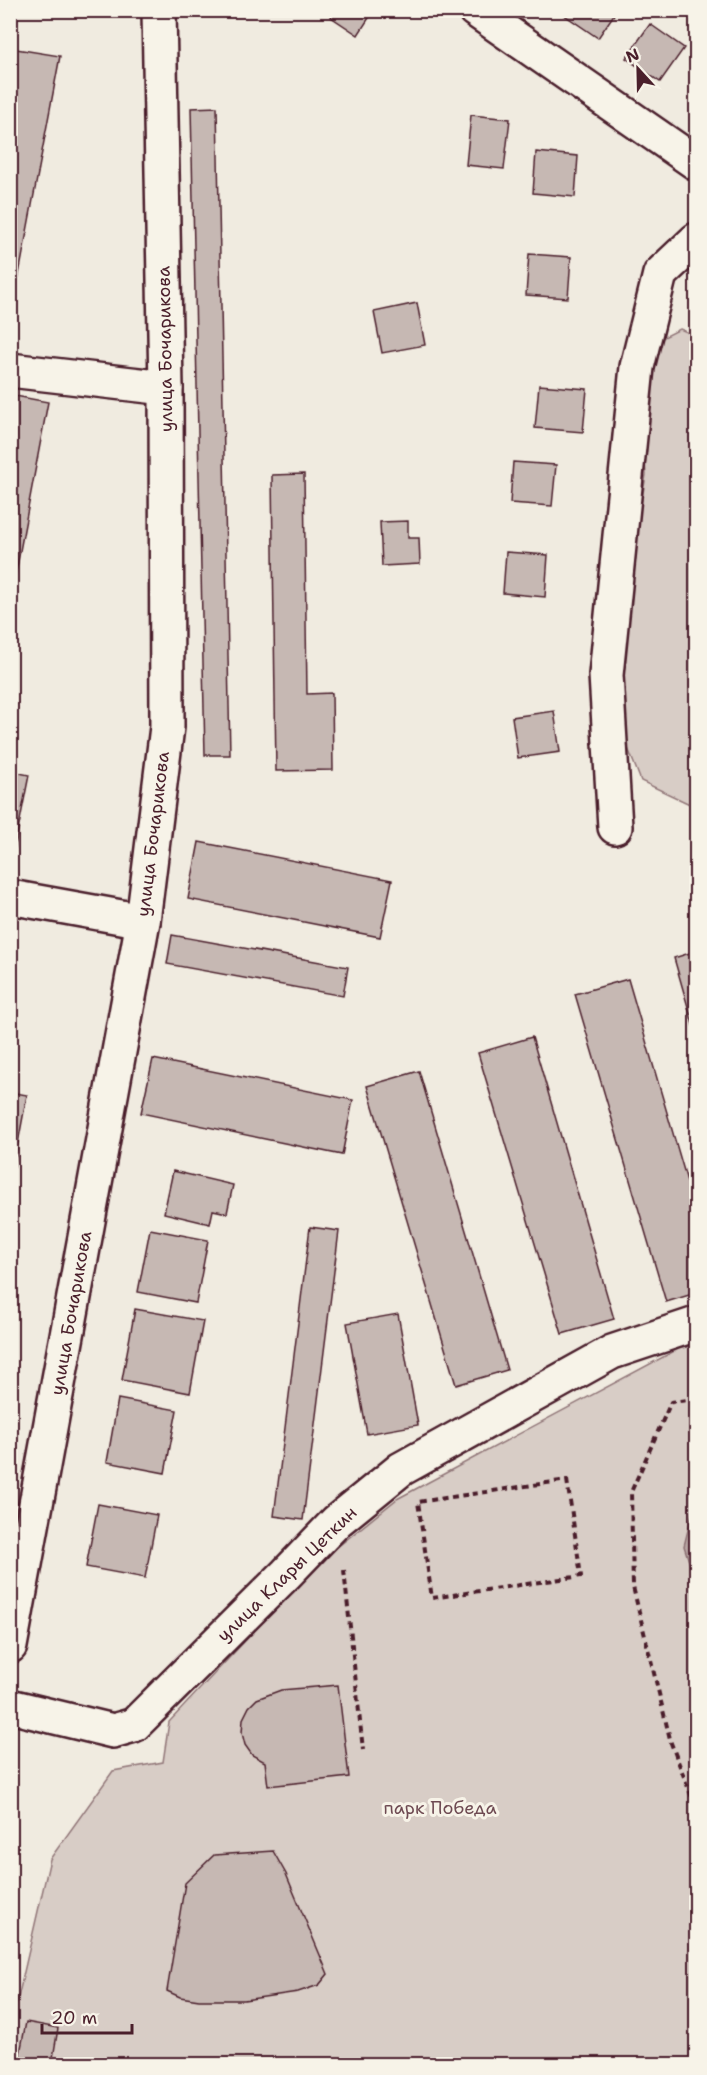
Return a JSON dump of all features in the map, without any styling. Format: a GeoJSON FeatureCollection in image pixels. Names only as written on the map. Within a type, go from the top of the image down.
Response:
{"type":"FeatureCollection","features":[{"type":"Feature","properties":{"kind":"main road","name":"улица Бочарикова"},"geometry":{"type":"LineString","coordinates":[[10,1646],[18,1558],[143,921],[167,727],[166,388],[159,10]]}},
{"type":"Feature","properties":{"kind":"main road"},"geometry":{"type":"LineString","coordinates":[[475,10],[696,163]]}},
{"type":"Feature","properties":{"kind":"main road"},"geometry":{"type":"LineString","coordinates":[[615,827],[606,675],[637,367],[660,274],[696,240]]}},
{"type":"Feature","properties":{"kind":"main road"},"geometry":{"type":"LineString","coordinates":[[10,370],[166,388]]}},
{"type":"Feature","properties":{"kind":"main road"},"geometry":{"type":"LineString","coordinates":[[10,897],[143,921]]}},
{"type":"Feature","properties":{"kind":"main road","name":"улица Клары Цеткин"},"geometry":{"type":"LineString","coordinates":[[10,1706],[113,1731],[134,1725],[337,1521],[401,1469],[612,1352],[696,1324]]}},
{"type":"Feature","properties":{"kind":"path"},"geometry":{"type":"LineString","coordinates":[[696,1399],[671,1402],[631,1492],[633,1587],[671,1743],[696,1808]]}},
{"type":"Feature","properties":{"kind":"path"},"geometry":{"type":"LineString","coordinates":[[567,1480],[581,1576],[432,1598],[418,1502],[567,1480]]}},
{"type":"Feature","properties":{"kind":"path"},"geometry":{"type":"LineString","coordinates":[[344,1570],[363,1750]]}},
{"type":"Feature","properties":{"kind":"green space"},"geometry":{"type":"Polygon","coordinates":[[[680,329],[696,336],[696,807],[641,781],[622,733],[620,655],[646,475],[640,395],[660,339],[680,329]]]}},
{"type":"Feature","properties":{"kind":"green space","name":"парк Победa"},"geometry":{"type":"Polygon","coordinates":[[[696,1346],[696,2064],[11,2064],[12,2024],[50,1859],[113,1771],[163,1762],[169,1722],[320,1561],[397,1499],[680,1348],[696,1346]]]}},
{"type":"Feature","properties":{"kind":"shaded area"},"geometry":{"type":"Polygon","coordinates":[[[696,1460],[696,1583],[684,1546],[694,1506],[696,1460]]]}},
{"type":"Feature","properties":{"kind":"building"},"geometry":{"type":"Polygon","coordinates":[[[336,10],[374,10],[358,35],[331,17],[336,10]]]}},
{"type":"Feature","properties":{"kind":"building"},"geometry":{"type":"Polygon","coordinates":[[[566,10],[617,10],[598,38],[563,14],[566,10]]]}},
{"type":"Feature","properties":{"kind":"building"},"geometry":{"type":"Polygon","coordinates":[[[650,24],[684,48],[660,82],[626,58],[650,24]]]}},
{"type":"Feature","properties":{"kind":"building"},"geometry":{"type":"Polygon","coordinates":[[[10,48],[60,56],[10,322],[10,48]]]}},
{"type":"Feature","properties":{"kind":"building"},"geometry":{"type":"Polygon","coordinates":[[[217,107],[230,755],[205,755],[191,108],[217,107]]]}},
{"type":"Feature","properties":{"kind":"building"},"geometry":{"type":"Polygon","coordinates":[[[471,115],[510,119],[504,169],[466,165],[471,115]]]}},
{"type":"Feature","properties":{"kind":"building"},"geometry":{"type":"Polygon","coordinates":[[[536,152],[578,156],[575,197],[533,193],[536,152]]]}},
{"type":"Feature","properties":{"kind":"building"},"geometry":{"type":"Polygon","coordinates":[[[529,254],[571,257],[568,298],[526,295],[529,254]]]}},
{"type":"Feature","properties":{"kind":"building"},"geometry":{"type":"Polygon","coordinates":[[[417,303],[425,345],[382,353],[374,312],[417,303]]]}},
{"type":"Feature","properties":{"kind":"building"},"geometry":{"type":"Polygon","coordinates":[[[539,385],[587,389],[583,432],[535,428],[539,385]]]}},
{"type":"Feature","properties":{"kind":"building"},"geometry":{"type":"Polygon","coordinates":[[[10,395],[48,402],[10,604],[10,395]]]}},
{"type":"Feature","properties":{"kind":"building"},"geometry":{"type":"Polygon","coordinates":[[[513,462],[556,465],[552,506],[510,503],[513,462]]]}},
{"type":"Feature","properties":{"kind":"building"},"geometry":{"type":"Polygon","coordinates":[[[304,474],[307,694],[332,693],[333,770],[276,771],[272,475],[304,474]]]}},
{"type":"Feature","properties":{"kind":"building"},"geometry":{"type":"Polygon","coordinates":[[[408,521],[408,538],[419,538],[420,564],[382,566],[380,522],[408,521]]]}},
{"type":"Feature","properties":{"kind":"building"},"geometry":{"type":"Polygon","coordinates":[[[506,552],[548,555],[545,597],[503,593],[506,552]]]}},
{"type":"Feature","properties":{"kind":"building"},"geometry":{"type":"Polygon","coordinates":[[[554,711],[560,752],[518,758],[512,717],[554,711]]]}},
{"type":"Feature","properties":{"kind":"building"},"geometry":{"type":"Polygon","coordinates":[[[10,771],[29,775],[12,861],[10,860],[10,771]]]}},
{"type":"Feature","properties":{"kind":"building"},"geometry":{"type":"Polygon","coordinates":[[[199,842],[392,880],[380,937],[188,899],[199,842]]]}},
{"type":"Feature","properties":{"kind":"building"},"geometry":{"type":"Polygon","coordinates":[[[172,935],[348,967],[343,996],[167,964],[172,935]]]}},
{"type":"Feature","properties":{"kind":"building"},"geometry":{"type":"Polygon","coordinates":[[[696,951],[696,1035],[674,958],[696,951]]]}},
{"type":"Feature","properties":{"kind":"building"},"geometry":{"type":"Polygon","coordinates":[[[628,979],[696,1212],[696,1293],[666,1302],[575,994],[628,979]]]}},
{"type":"Feature","properties":{"kind":"building"},"geometry":{"type":"Polygon","coordinates":[[[532,1037],[614,1319],[562,1334],[478,1053],[532,1037]]]}},
{"type":"Feature","properties":{"kind":"building"},"geometry":{"type":"Polygon","coordinates":[[[153,1059],[353,1100],[342,1155],[141,1113],[153,1059]]]}},
{"type":"Feature","properties":{"kind":"building"},"geometry":{"type":"Polygon","coordinates":[[[419,1071],[507,1370],[456,1385],[367,1086],[419,1071]]]}},
{"type":"Feature","properties":{"kind":"building"},"geometry":{"type":"Polygon","coordinates":[[[10,1092],[27,1095],[10,1186],[10,1092]]]}},
{"type":"Feature","properties":{"kind":"building"},"geometry":{"type":"Polygon","coordinates":[[[173,1171],[233,1185],[227,1213],[213,1210],[210,1224],[164,1213],[173,1171]]]}},
{"type":"Feature","properties":{"kind":"building"},"geometry":{"type":"Polygon","coordinates":[[[310,1227],[339,1231],[303,1520],[274,1516],[310,1227]]]}},
{"type":"Feature","properties":{"kind":"building"},"geometry":{"type":"Polygon","coordinates":[[[150,1229],[208,1240],[196,1303],[138,1292],[150,1229]]]}},
{"type":"Feature","properties":{"kind":"building"},"geometry":{"type":"Polygon","coordinates":[[[135,1309],[203,1321],[190,1393],[122,1380],[135,1309]]]}},
{"type":"Feature","properties":{"kind":"building"},"geometry":{"type":"Polygon","coordinates":[[[398,1314],[418,1425],[367,1434],[347,1323],[398,1314]]]}},
{"type":"Feature","properties":{"kind":"building"},"geometry":{"type":"Polygon","coordinates":[[[118,1399],[177,1410],[165,1473],[107,1462],[118,1399]]]}},
{"type":"Feature","properties":{"kind":"building"},"geometry":{"type":"Polygon","coordinates":[[[98,1504],[157,1515],[145,1578],[86,1567],[98,1504]]]}},
{"type":"Feature","properties":{"kind":"building"},"geometry":{"type":"Polygon","coordinates":[[[338,1685],[349,1777],[268,1786],[265,1762],[252,1755],[245,1745],[242,1733],[243,1719],[249,1707],[257,1699],[281,1690],[338,1685]]]}},
{"type":"Feature","properties":{"kind":"building"},"geometry":{"type":"Polygon","coordinates":[[[273,1851],[286,1874],[328,1974],[319,1985],[298,1992],[244,2000],[199,2000],[180,1997],[167,1991],[185,1883],[214,1855],[273,1851]]]}},
{"type":"Feature","properties":{"kind":"building"},"geometry":{"type":"Polygon","coordinates":[[[26,2022],[58,2028],[52,2064],[18,2064],[26,2022]]]}}]}
